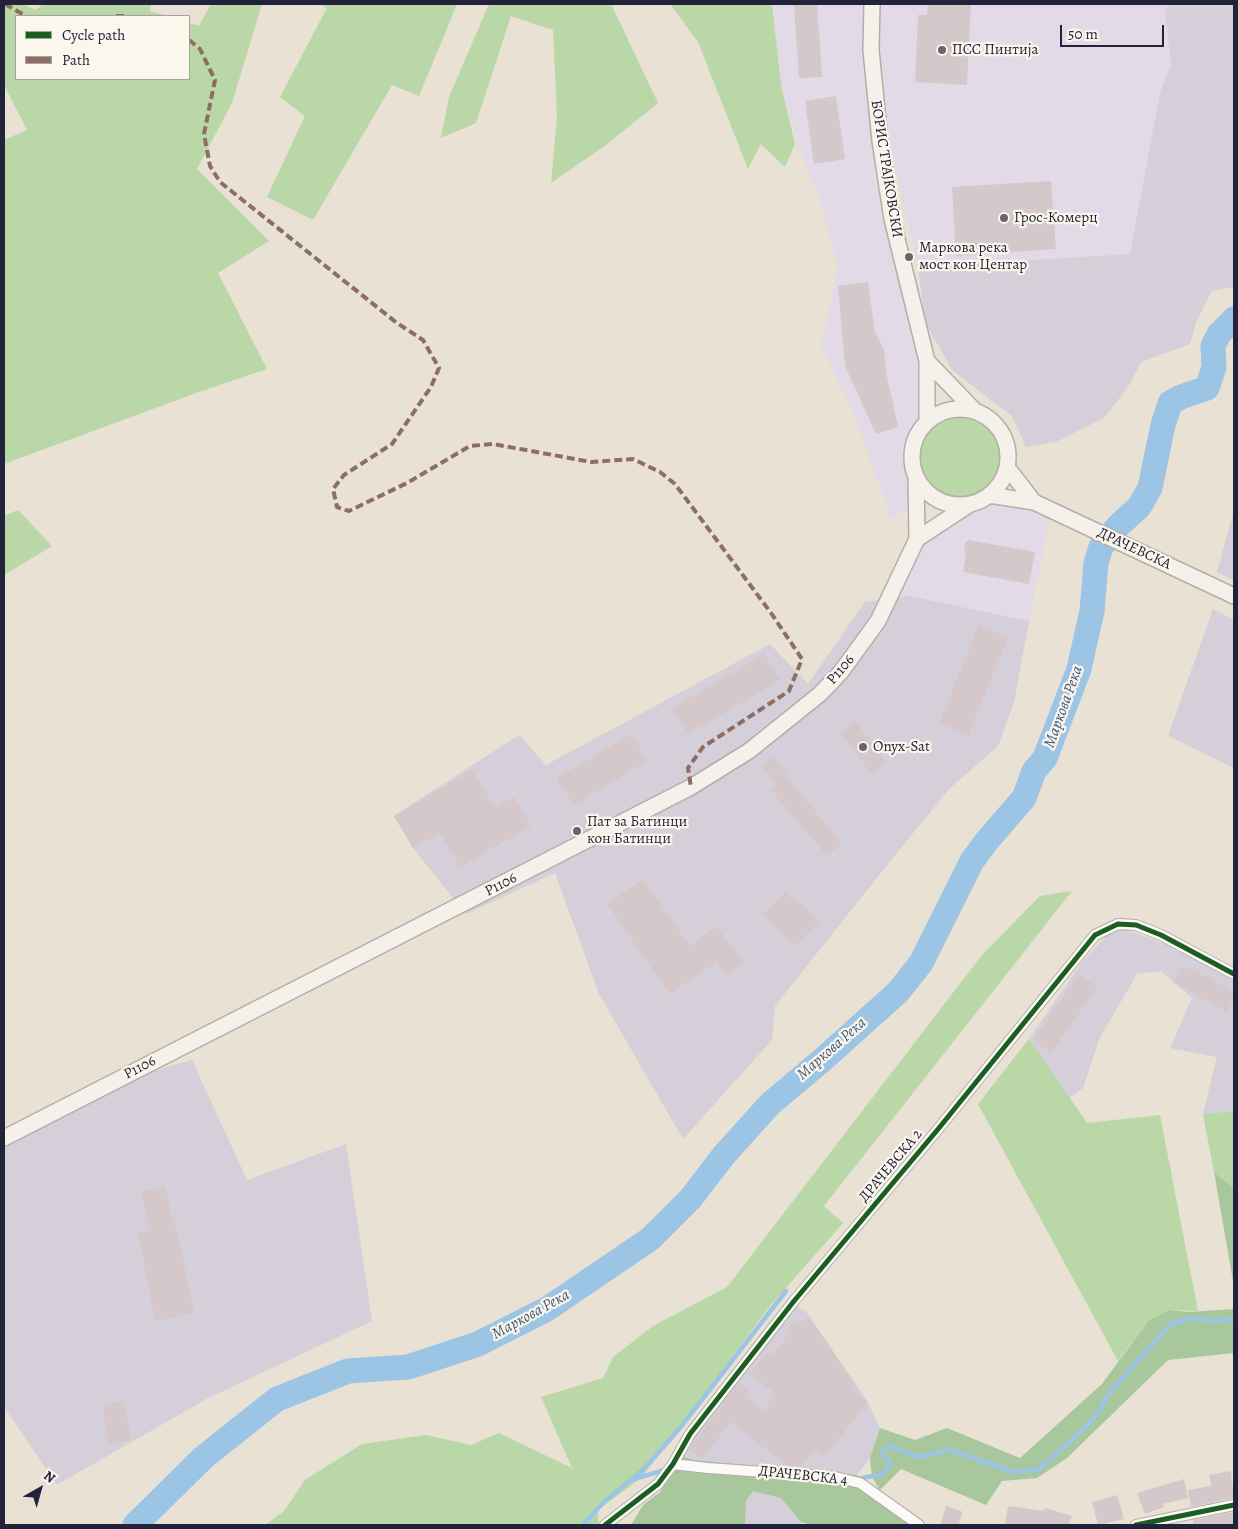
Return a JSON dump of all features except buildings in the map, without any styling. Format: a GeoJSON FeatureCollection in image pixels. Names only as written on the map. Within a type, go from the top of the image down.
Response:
{"type":"FeatureCollection","features":[{"type":"Feature","properties":{"kind":"main road","name":"БОРИС ТРАЈКОВСКИ"},"geometry":{"type":"LineString","coordinates":[[872,4],[871,50],[880,141],[892,219],[927,361],[927,421],[918,433],[913,447],[913,467],[916,476],[916,539]]}},
{"type":"Feature","properties":{"kind":"main road","name":"БОРИС ТРАЈКОВСКИ"},"geometry":{"type":"LineString","coordinates":[[927,361],[974,410],[990,419],[1002,432],[1008,455],[1007,467]]}},
{"type":"Feature","properties":{"kind":"main road"},"geometry":{"type":"LineString","coordinates":[[927,421],[935,415],[954,409],[974,410]]}},
{"type":"Feature","properties":{"kind":"main road"},"geometry":{"type":"LineString","coordinates":[[916,539],[971,504],[989,495],[1001,483],[1007,467]]}},
{"type":"Feature","properties":{"kind":"main road","name":"ДРАЧЕВСКА"},"geometry":{"type":"LineString","coordinates":[[1007,467],[1034,502]]}},
{"type":"Feature","properties":{"kind":"main road"},"geometry":{"type":"LineString","coordinates":[[916,476],[934,498],[952,504],[971,504]]}},
{"type":"Feature","properties":{"kind":"main road","name":"ДРАЧЕВСКА"},"geometry":{"type":"LineString","coordinates":[[989,495],[1034,502],[1234,596]]}},
{"type":"Feature","properties":{"kind":"main road","name":"P1106"},"geometry":{"type":"LineString","coordinates":[[4,1138],[682,792],[749,752],[820,694],[857,652],[878,622],[916,539]]}},
{"type":"Feature","properties":{"kind":"street","name":"ДРАЧЕВСКА 2"},"geometry":{"type":"LineString","coordinates":[[605,1525],[648,1494],[673,1464],[690,1434],[794,1301],[933,1136],[1095,935],[1118,924],[1136,925],[1161,935],[1234,974]]}},
{"type":"Feature","properties":{"kind":"street","name":"ДРАЧЕВСКА 4"},"geometry":{"type":"LineString","coordinates":[[673,1464],[836,1477],[860,1483],[920,1525]]}},
{"type":"Feature","properties":{"kind":"street"},"geometry":{"type":"LineString","coordinates":[[1136,1525],[1234,1505]]}},
{"type":"Feature","properties":{"kind":"shaded area"},"geometry":{"type":"Polygon","coordinates":[[[772,4],[872,4],[873,87],[927,361],[927,421],[916,438],[912,457],[916,476],[916,504],[891,518],[855,416],[821,346],[838,266],[817,191],[797,144],[781,85],[772,4]]]}},
{"type":"Feature","properties":{"kind":"shaded area"},"geometry":{"type":"Polygon","coordinates":[[[877,4],[1168,4],[1165,14],[1171,64],[1160,94],[1130,254],[918,267],[876,91],[877,4]]]}},
{"type":"Feature","properties":{"kind":"shaded area"},"geometry":{"type":"Polygon","coordinates":[[[1168,4],[1234,4],[1234,287],[1212,291],[1196,322],[1190,344],[1141,362],[1128,387],[1105,417],[1058,441],[1026,447],[1012,416],[952,370],[925,322],[918,267],[1130,254],[1160,93],[1171,64],[1165,14],[1168,4]]]}},
{"type":"Feature","properties":{"kind":"shaded area"},"geometry":{"type":"Polygon","coordinates":[[[989,495],[1051,510],[1029,621],[909,596],[891,597],[917,539],[971,504],[989,495]]]}},
{"type":"Feature","properties":{"kind":"shaded area"},"geometry":{"type":"Polygon","coordinates":[[[1234,509],[1234,581],[1217,572],[1234,509]]]}},
{"type":"Feature","properties":{"kind":"shaded area"},"geometry":{"type":"Polygon","coordinates":[[[909,596],[1029,621],[1014,702],[998,746],[949,789],[880,874],[775,1006],[772,1040],[683,1139],[599,994],[555,873],[466,914],[413,848],[394,816],[519,735],[546,765],[770,644],[808,684],[865,602],[909,596]]]}},
{"type":"Feature","properties":{"kind":"shaded area"},"geometry":{"type":"Polygon","coordinates":[[[1213,609],[1234,620],[1234,768],[1168,736],[1213,609]]]}},
{"type":"Feature","properties":{"kind":"shaded area"},"geometry":{"type":"Polygon","coordinates":[[[1124,929],[1170,946],[1234,981],[1234,1111],[1203,1114],[1217,1057],[1170,1048],[1192,998],[1161,971],[1137,974],[1100,1037],[1083,1088],[1069,1098],[1029,1039],[1082,962],[1107,935],[1124,929]]]}},
{"type":"Feature","properties":{"kind":"shaded area"},"geometry":{"type":"Polygon","coordinates":[[[192,1060],[247,1180],[346,1144],[372,1321],[206,1399],[57,1485],[4,1407],[4,1146],[149,1072],[192,1060]]]}},
{"type":"Feature","properties":{"kind":"shaded area"},"geometry":{"type":"Polygon","coordinates":[[[795,1306],[806,1311],[867,1401],[880,1428],[870,1458],[857,1475],[694,1460],[682,1456],[682,1452],[795,1306]]]}},
{"type":"Feature","properties":{"kind":"shaded area"},"geometry":{"type":"Polygon","coordinates":[[[753,1490],[781,1498],[802,1525],[739,1525],[746,1501],[753,1490]]]}},
{"type":"Feature","properties":{"kind":"green space"},"geometry":{"type":"Polygon","coordinates":[[[4,4],[24,4],[35,10],[44,4],[151,4],[150,11],[164,15],[15,15],[15,80],[190,80],[190,23],[199,26],[211,4],[262,4],[232,103],[197,169],[269,241],[218,273],[267,369],[196,393],[4,464],[4,140],[27,130],[4,85],[4,4]]]}},
{"type":"Feature","properties":{"kind":"green space"},"geometry":{"type":"Polygon","coordinates":[[[319,4],[457,4],[419,96],[392,85],[313,220],[267,197],[305,116],[280,97],[327,8],[319,4]]]}},
{"type":"Feature","properties":{"kind":"green space"},"geometry":{"type":"Polygon","coordinates":[[[489,4],[618,4],[612,6],[658,103],[606,145],[551,183],[557,117],[553,30],[511,16],[476,123],[441,138],[449,97],[489,4]]]}},
{"type":"Feature","properties":{"kind":"green space"},"geometry":{"type":"Polygon","coordinates":[[[670,4],[772,4],[781,85],[795,144],[785,167],[761,144],[748,169],[698,42],[670,4]]]}},
{"type":"Feature","properties":{"kind":"green space"},"geometry":{"type":"Polygon","coordinates":[[[960,415],[976,418],[989,427],[998,440],[1001,456],[998,472],[989,485],[976,494],[960,497],[944,494],[931,485],[922,472],[919,456],[922,440],[931,427],[944,418],[960,415]]]}},
{"type":"Feature","properties":{"kind":"green space"},"geometry":{"type":"Polygon","coordinates":[[[18,510],[52,546],[4,575],[4,516],[18,510]]]}},
{"type":"Feature","properties":{"kind":"green space"},"geometry":{"type":"Polygon","coordinates":[[[1072,891],[824,1206],[843,1223],[770,1306],[641,1478],[598,1510],[599,1525],[265,1525],[284,1511],[305,1480],[362,1444],[426,1435],[471,1445],[499,1433],[572,1468],[541,1397],[603,1378],[613,1357],[653,1326],[727,1287],[982,955],[1040,896],[1072,891]]]}},
{"type":"Feature","properties":{"kind":"green space"},"geometry":{"type":"Polygon","coordinates":[[[1029,1039],[1087,1123],[1160,1115],[1198,1311],[1169,1310],[1149,1320],[1118,1361],[978,1104],[1029,1039]]]}},
{"type":"Feature","properties":{"kind":"green space"},"geometry":{"type":"Polygon","coordinates":[[[1234,1111],[1234,1188],[1214,1172],[1203,1114],[1234,1111]]]}},
{"type":"Feature","properties":{"kind":"green space"},"geometry":{"type":"Polygon","coordinates":[[[1214,1172],[1234,1188],[1234,1287],[1214,1172]]]}},
{"type":"Feature","properties":{"kind":"green space"},"geometry":{"type":"Polygon","coordinates":[[[1234,1309],[1234,1353],[1168,1360],[1067,1458],[1037,1478],[1002,1481],[986,1505],[901,1469],[880,1490],[919,1525],[811,1525],[801,1522],[781,1498],[753,1491],[746,1501],[745,1525],[631,1525],[643,1505],[660,1492],[682,1456],[694,1460],[857,1475],[879,1489],[872,1477],[870,1458],[880,1428],[915,1440],[947,1428],[1020,1458],[1102,1384],[1149,1320],[1169,1310],[1189,1312],[1234,1309]]]}},
{"type":"Feature","properties":{"kind":"waterway","name":"Маркова Река"},"geometry":{"type":"LineString","coordinates":[[135,1525],[204,1457],[277,1399],[348,1371],[408,1367],[478,1344],[547,1309],[650,1239],[691,1198],[724,1155],[770,1104],[898,992],[921,963],[972,861],[1024,798],[1034,771],[1045,758],[1079,669],[1092,611],[1096,563],[1101,547],[1118,526],[1139,507],[1150,488],[1163,425],[1170,403],[1207,388],[1214,367],[1213,346],[1219,334],[1234,319]]}},
{"type":"Feature","properties":{"kind":"waterway"},"geometry":{"type":"LineString","coordinates":[[583,1525],[604,1502],[645,1468],[680,1428],[786,1291]]}},
{"type":"Feature","properties":{"kind":"waterway"},"geometry":{"type":"LineString","coordinates":[[858,1479],[882,1474],[888,1468],[890,1462],[883,1456],[883,1452],[889,1446],[918,1457],[950,1450],[1014,1472],[1038,1470],[1083,1430],[1100,1410],[1110,1392],[1171,1324],[1190,1318],[1214,1321],[1234,1319]]}},
{"type":"Feature","properties":{"kind":"waterway"},"geometry":{"type":"LineString","coordinates":[[634,1479],[665,1470]]}},
{"type":"Feature","properties":{"kind":"marked path"},"geometry":{"type":"LineString","coordinates":[[5,4],[24,15]]}},
{"type":"Feature","properties":{"kind":"marked path"},"geometry":{"type":"LineString","coordinates":[[190,41],[200,49],[215,80],[204,134],[210,166],[220,182],[397,323],[423,340],[439,368],[431,387],[392,444],[344,475],[333,489],[337,507],[349,511],[407,483],[470,446],[493,444],[591,462],[633,459],[660,472],[675,484],[771,613],[802,659],[789,691],[703,747],[688,768],[691,787]]}},
{"type":"Feature","properties":{"kind":"cycle path"},"geometry":{"type":"LineString","coordinates":[[605,1525],[658,1484],[673,1464],[690,1434],[794,1301],[939,1128],[1095,935],[1118,924],[1136,925],[1161,935],[1234,974]]}},
{"type":"Feature","properties":{"kind":"cycle path"},"geometry":{"type":"LineString","coordinates":[[1136,1525],[1234,1505]]}},
{"type":"Feature","properties":{"kind":"place","name":"ПСС Пинтија"},"geometry":{"type":"Point","coordinates":[942,50]}},
{"type":"Feature","properties":{"kind":"place","name":"Грос-Комерц"},"geometry":{"type":"Point","coordinates":[1004,218]}},
{"type":"Feature","properties":{"kind":"place","name":"Маркова река мост кон Центар"},"geometry":{"type":"Point","coordinates":[909,257]}},
{"type":"Feature","properties":{"kind":"place","name":"Onyx-Sat"},"geometry":{"type":"Point","coordinates":[863,747]}},
{"type":"Feature","properties":{"kind":"place","name":"Пат за Батинци кон Батинци"},"geometry":{"type":"Point","coordinates":[577,831]}}]}
